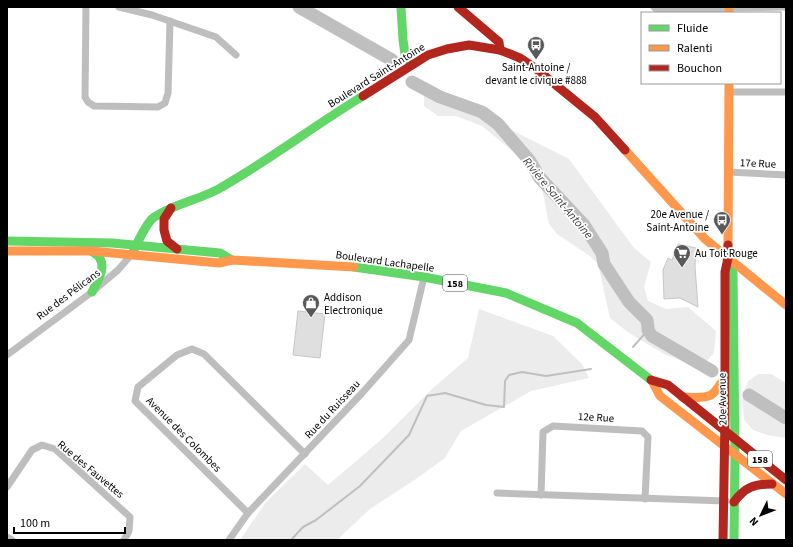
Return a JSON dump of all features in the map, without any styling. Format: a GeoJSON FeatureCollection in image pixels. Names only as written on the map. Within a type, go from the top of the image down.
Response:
{"type":"FeatureCollection","features":[{"type":"Feature","properties":{"kind":"street"},"geometry":{"type":"LineString","coordinates":[[86,7],[86,97],[88,102],[94,106],[158,107],[165,103],[168,94],[170,21]]}},
{"type":"Feature","properties":{"kind":"street"},"geometry":{"type":"LineString","coordinates":[[119,7],[152,15],[216,38],[236,55]]}},
{"type":"Feature","properties":{"kind":"street"},"geometry":{"type":"LineString","coordinates":[[401,7],[403,40],[406,54],[411,65]]}},
{"type":"Feature","properties":{"kind":"street"},"geometry":{"type":"LineString","coordinates":[[458,7],[499,42],[500,50]]}},
{"type":"Feature","properties":{"kind":"street"},"geometry":{"type":"LineString","coordinates":[[654,7],[656,9],[672,11],[786,7]]}},
{"type":"Feature","properties":{"kind":"street","name":"Boulevard Saint-Antoine"},"geometry":{"type":"LineString","coordinates":[[136,245],[152,220],[171,208],[199,198],[227,184],[264,162],[346,106],[428,55],[447,49],[469,45],[500,50],[520,58],[595,117],[705,239],[786,305]]}},
{"type":"Feature","properties":{"kind":"street"},"geometry":{"type":"LineString","coordinates":[[728,87],[786,92]]}},
{"type":"Feature","properties":{"kind":"street","name":"20e Avenue"},"geometry":{"type":"LineString","coordinates":[[723,540],[725,272],[728,258],[728,87]]}},
{"type":"Feature","properties":{"kind":"street","name":"17e Rue"},"geometry":{"type":"LineString","coordinates":[[728,172],[786,175]]}},
{"type":"Feature","properties":{"kind":"street"},"geometry":{"type":"LineString","coordinates":[[171,208],[164,219],[164,230],[168,241],[178,249]]}},
{"type":"Feature","properties":{"kind":"street","name":"Boulevard Lachapelle"},"geometry":{"type":"LineString","coordinates":[[7,241],[112,243],[136,245],[220,253],[232,260]]}},
{"type":"Feature","properties":{"kind":"street","name":"Rue des Pélicans"},"geometry":{"type":"LineString","coordinates":[[7,355],[92,292],[118,270],[131,255],[136,245]]}},
{"type":"Feature","properties":{"kind":"street","name":"158"},"geometry":{"type":"LineString","coordinates":[[7,251],[91,251]]}},
{"type":"Feature","properties":{"kind":"street"},"geometry":{"type":"LineString","coordinates":[[91,251],[98,256],[102,264],[101,275],[92,292]]}},
{"type":"Feature","properties":{"kind":"street","name":"Boulevard Lachapelle"},"geometry":{"type":"LineString","coordinates":[[91,251],[219,263],[232,260],[345,266],[424,277],[506,293],[577,322],[652,381],[668,386],[786,480]]}},
{"type":"Feature","properties":{"kind":"street","name":"20e Avenue"},"geometry":{"type":"LineString","coordinates":[[728,258],[732,273],[735,454],[734,540]]}},
{"type":"Feature","properties":{"kind":"street","name":"Rue du Ruisseau"},"geometry":{"type":"LineString","coordinates":[[229,540],[248,513],[363,392],[409,340],[424,277]]}},
{"type":"Feature","properties":{"kind":"street","name":"Avenue des Colombes"},"geometry":{"type":"LineString","coordinates":[[248,513],[135,401],[138,387],[177,355],[192,349],[209,358],[305,454]]}},
{"type":"Feature","properties":{"kind":"street"},"geometry":{"type":"LineString","coordinates":[[682,397],[710,395],[720,386],[725,377]]}},
{"type":"Feature","properties":{"kind":"street","name":"Boulevard Lachapelle"},"geometry":{"type":"LineString","coordinates":[[652,381],[660,396],[786,494]]}},
{"type":"Feature","properties":{"kind":"street","name":"12e Rue"},"geometry":{"type":"LineString","coordinates":[[541,495],[543,432],[553,426],[642,431],[648,438],[645,499]]}},
{"type":"Feature","properties":{"kind":"street","name":"Rue des Fauvettes"},"geometry":{"type":"LineString","coordinates":[[7,487],[32,450],[42,445],[55,449],[130,517],[130,532],[124,540]]}},
{"type":"Feature","properties":{"kind":"street"},"geometry":{"type":"LineString","coordinates":[[497,493],[734,502],[740,494],[750,487],[760,483],[772,484]]}},
{"type":"Feature","properties":{"kind":"street"},"geometry":{"type":"LineString","coordinates":[[7,537],[12,540]]}},
{"type":"Feature","properties":{"kind":"shaded area"},"geometry":{"type":"Polygon","coordinates":[[[424,92],[470,109],[569,159],[634,248],[651,262],[644,287],[648,301],[666,309],[688,307],[716,331],[714,353],[700,368],[664,354],[629,333],[610,318],[598,264],[590,256],[557,234],[549,224],[539,173],[482,126],[456,116],[438,116],[424,106],[424,92]]]}},
{"type":"Feature","properties":{"kind":"shaded area"},"geometry":{"type":"Polygon","coordinates":[[[479,309],[553,336],[582,364],[589,378],[531,391],[461,431],[445,458],[370,509],[337,540],[240,540],[266,502],[305,464],[328,485],[383,438],[433,388],[468,358],[479,309]]]}},
{"type":"Feature","properties":{"kind":"shaded area"},"geometry":{"type":"Polygon","coordinates":[[[758,374],[771,374],[786,383],[786,438],[767,435],[753,430],[744,420],[742,399],[748,381],[758,374]]]}},
{"type":"Feature","properties":{"kind":"building"},"geometry":{"type":"Polygon","coordinates":[[[678,244],[696,248],[695,267],[698,307],[680,298],[664,299],[663,270],[668,258],[672,260],[678,244]]]}},
{"type":"Feature","properties":{"kind":"building"},"geometry":{"type":"Polygon","coordinates":[[[298,311],[325,314],[320,358],[293,355],[298,311]]]}},
{"type":"Feature","properties":{"kind":"waterway","name":"Rivière Saint-Antoine"},"geometry":{"type":"LineString","coordinates":[[299,7],[392,60]]}},
{"type":"Feature","properties":{"kind":"waterway","name":"Rivière Saint-Antoine"},"geometry":{"type":"LineString","coordinates":[[412,82],[440,97],[482,112],[498,124],[529,160],[540,178],[584,225],[602,253],[604,264],[629,302],[647,320],[648,330],[652,336],[712,371]]}},
{"type":"Feature","properties":{"kind":"waterway"},"geometry":{"type":"LineString","coordinates":[[633,347],[648,330]]}},
{"type":"Feature","properties":{"kind":"waterway"},"geometry":{"type":"LineString","coordinates":[[291,540],[303,527],[316,520],[360,486],[409,435],[427,396],[445,393],[486,405],[504,407],[505,381],[509,375],[522,372],[546,376],[591,369]]}},
{"type":"Feature","properties":{"kind":"waterway","name":"Rivière Saint-Antoine"},"geometry":{"type":"LineString","coordinates":[[749,395],[786,418]]}},
{"type":"Feature","properties":{"kind":"traffic: fast"},"geometry":{"type":"LineString","coordinates":[[401,7],[405,54],[411,65]]}},
{"type":"Feature","properties":{"kind":"traffic: fast"},"geometry":{"type":"LineString","coordinates":[[133,252],[144,229],[153,218],[161,213],[222,187],[363,96]]}},
{"type":"Feature","properties":{"kind":"traffic: fast"},"geometry":{"type":"LineString","coordinates":[[7,241],[112,243],[220,253],[232,260]]}},
{"type":"Feature","properties":{"kind":"traffic: fast"},"geometry":{"type":"LineString","coordinates":[[91,251],[99,257],[102,266],[99,279],[92,292]]}},
{"type":"Feature","properties":{"kind":"traffic: fast"},"geometry":{"type":"LineString","coordinates":[[729,261],[733,273],[735,454],[734,540]]}},
{"type":"Feature","properties":{"kind":"traffic: fast"},"geometry":{"type":"LineString","coordinates":[[354,267],[424,277],[506,293],[577,323],[651,380]]}},
{"type":"Feature","properties":{"kind":"traffic: slow"},"geometry":{"type":"LineString","coordinates":[[729,7],[729,12]]}},
{"type":"Feature","properties":{"kind":"traffic: slow"},"geometry":{"type":"LineString","coordinates":[[728,245],[729,84]]}},
{"type":"Feature","properties":{"kind":"traffic: slow"},"geometry":{"type":"LineString","coordinates":[[625,150],[705,239],[786,305]]}},
{"type":"Feature","properties":{"kind":"traffic: slow"},"geometry":{"type":"LineString","coordinates":[[7,251],[91,251],[219,263],[232,260],[354,267]]}},
{"type":"Feature","properties":{"kind":"traffic: slow"},"geometry":{"type":"LineString","coordinates":[[682,397],[701,397],[711,395],[725,377]]}},
{"type":"Feature","properties":{"kind":"traffic: slow"},"geometry":{"type":"LineString","coordinates":[[652,381],[660,396],[786,494]]}},
{"type":"Feature","properties":{"kind":"traffic: jam"},"geometry":{"type":"LineString","coordinates":[[458,7],[499,42],[500,50]]}},
{"type":"Feature","properties":{"kind":"traffic: jam"},"geometry":{"type":"LineString","coordinates":[[363,96],[428,55],[447,49],[469,45],[500,50],[520,58],[535,68],[595,117],[625,150]]}},
{"type":"Feature","properties":{"kind":"traffic: jam"},"geometry":{"type":"LineString","coordinates":[[171,208],[164,219],[164,230],[167,241],[177,249]]}},
{"type":"Feature","properties":{"kind":"traffic: jam"},"geometry":{"type":"LineString","coordinates":[[723,540],[725,272],[728,258],[728,245]]}},
{"type":"Feature","properties":{"kind":"traffic: jam"},"geometry":{"type":"LineString","coordinates":[[651,380],[668,385],[786,480]]}},
{"type":"Feature","properties":{"kind":"traffic: jam"},"geometry":{"type":"LineString","coordinates":[[734,502],[750,487],[772,484]]}},
{"type":"Feature","properties":{"kind":"place","name":"Saint-Antoine / devant le civique #888"},"geometry":{"type":"Point","coordinates":[536,60]}},
{"type":"Feature","properties":{"kind":"place","name":"20e Avenue / Saint-Antoine"},"geometry":{"type":"Point","coordinates":[722,235]}},
{"type":"Feature","properties":{"kind":"place","name":"Au Toit Rouge"},"geometry":{"type":"Point","coordinates":[682,268]}},
{"type":"Feature","properties":{"kind":"place","name":"Addison Electronique"},"geometry":{"type":"Point","coordinates":[311,318]}}]}
